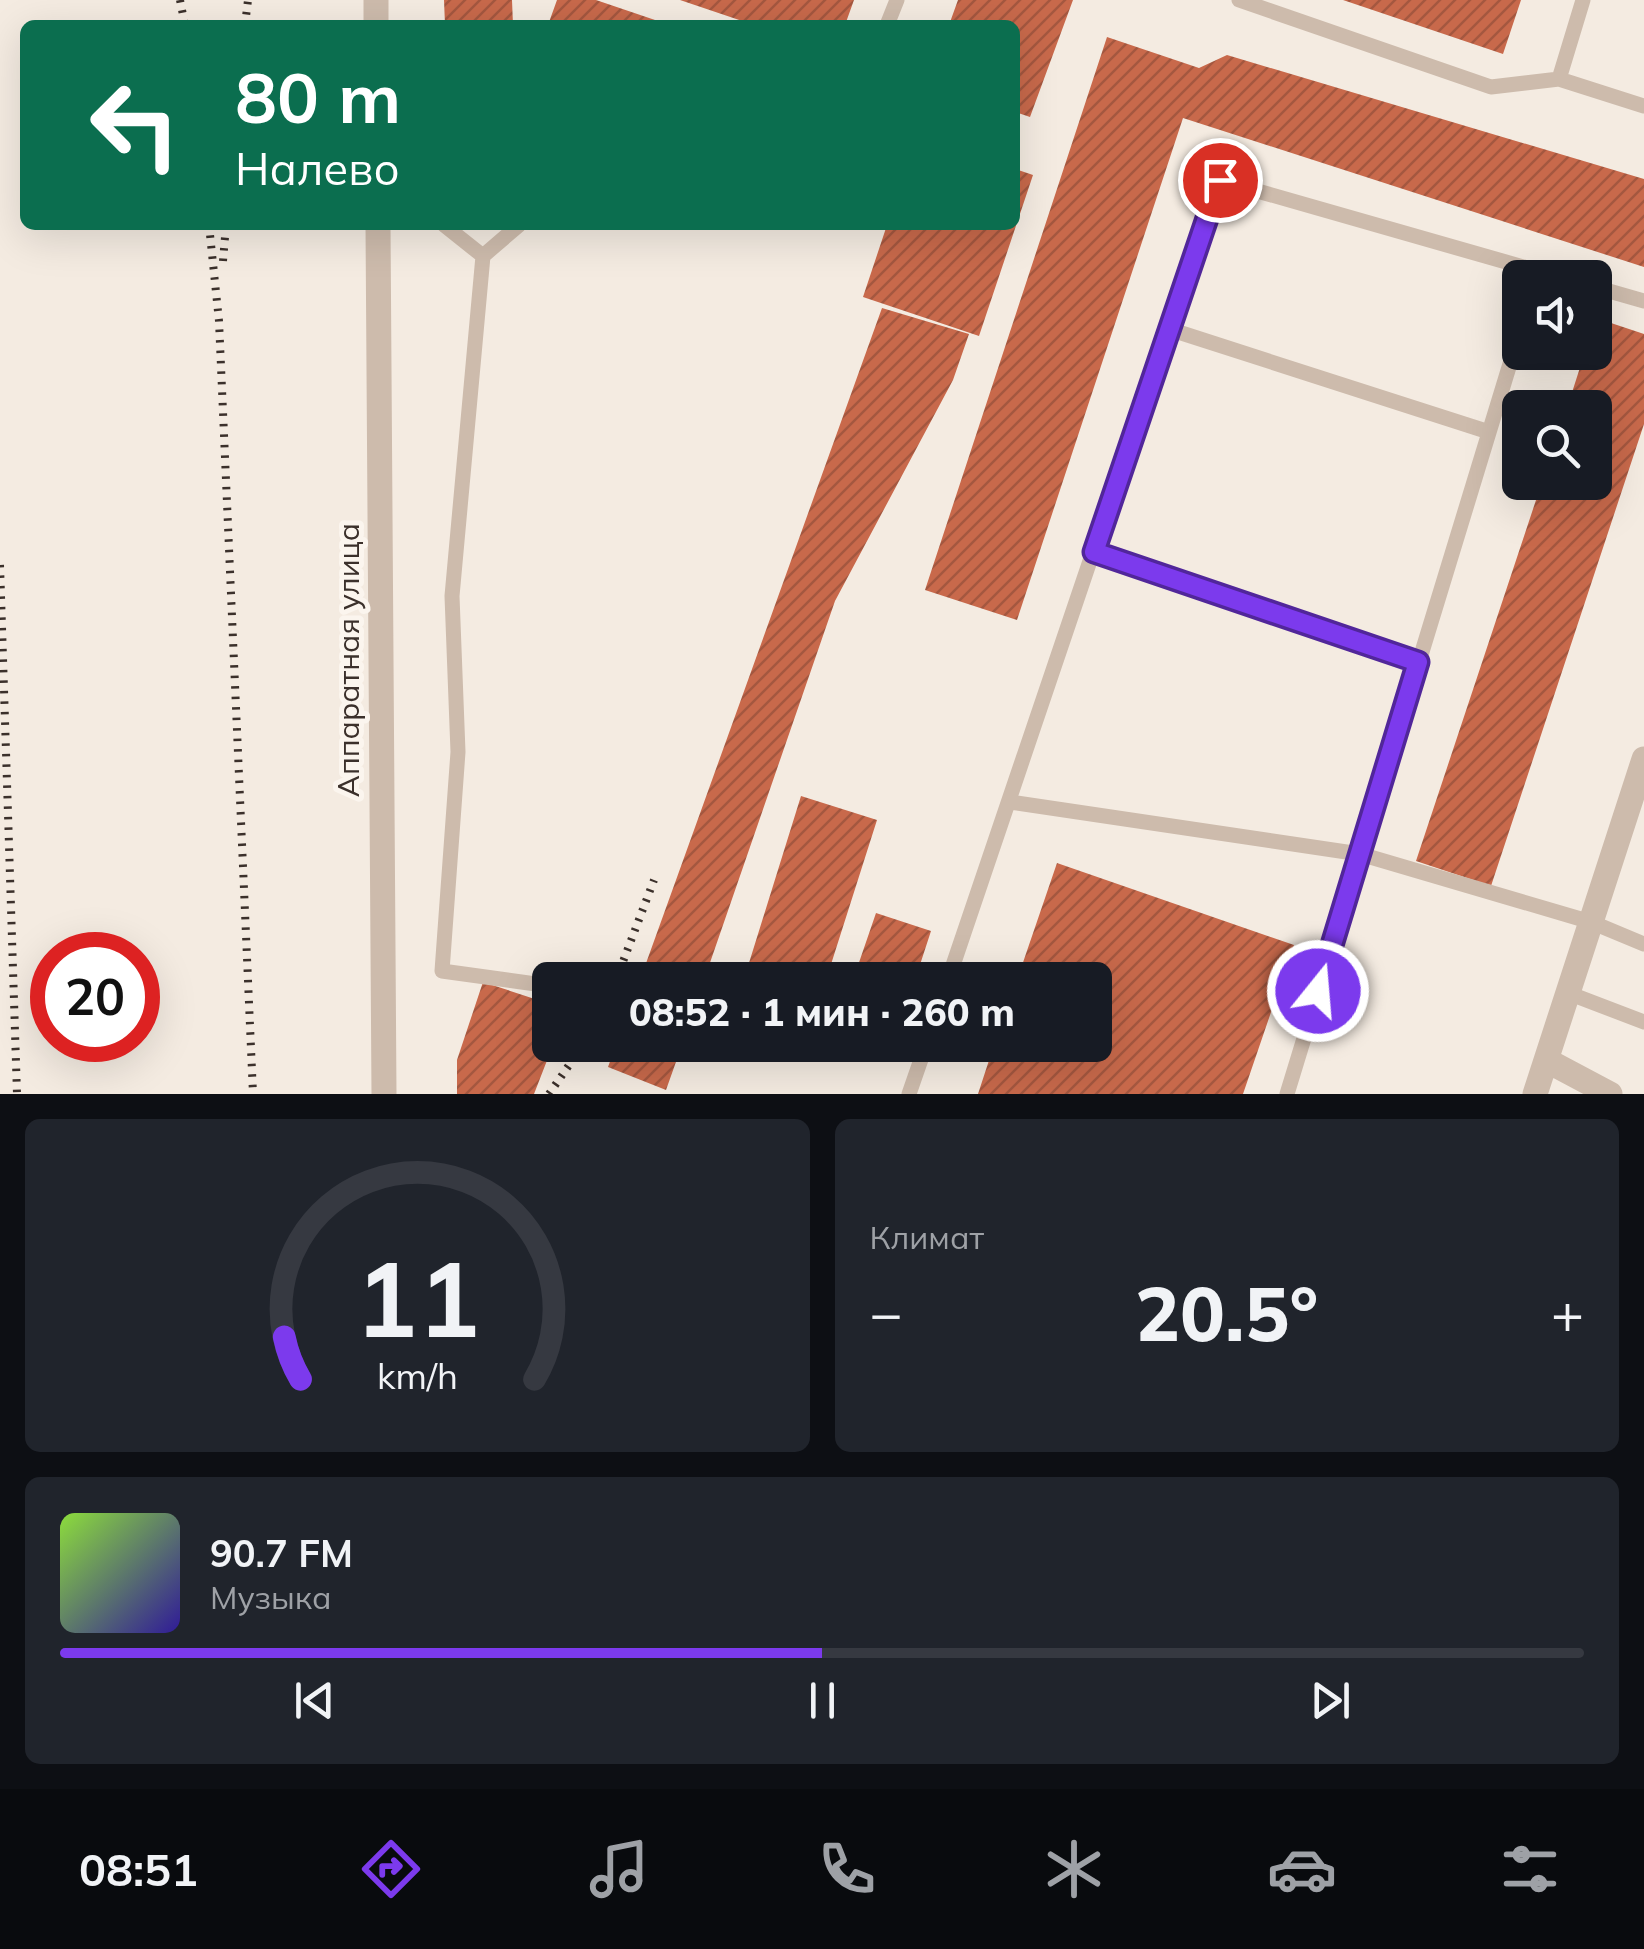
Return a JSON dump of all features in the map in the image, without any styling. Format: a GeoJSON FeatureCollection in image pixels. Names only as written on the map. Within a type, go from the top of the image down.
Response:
{"type":"FeatureCollection","features":[{"type":"Feature","properties":{"kind":"street","name":"Аппаратная улица"},"geometry":{"type":"LineString","coordinates":[[378,230],[384,1094]]}},
{"type":"Feature","properties":{"kind":"street"},"geometry":{"type":"LineString","coordinates":[[1535,1094],[1644,759]]}},
{"type":"Feature","properties":{"kind":"street"},"geometry":{"type":"LineString","coordinates":[[1546,1060],[1610,1094]]}},
{"type":"Feature","properties":{"kind":"lane"},"geometry":{"type":"LineString","coordinates":[[1238,0],[1491,87],[1559,79],[1644,106]]}},
{"type":"Feature","properties":{"kind":"lane"},"geometry":{"type":"LineString","coordinates":[[1559,79],[1583,0]]}},
{"type":"Feature","properties":{"kind":"lane"},"geometry":{"type":"LineString","coordinates":[[954,962],[1220,180],[1502,264]]}},
{"type":"Feature","properties":{"kind":"lane"},"geometry":{"type":"LineString","coordinates":[[450,230],[483,256]]}},
{"type":"Feature","properties":{"kind":"lane"},"geometry":{"type":"LineString","coordinates":[[513,230],[483,256],[452,596],[458,752],[442,970],[532,983]]}},
{"type":"Feature","properties":{"kind":"lane"},"geometry":{"type":"LineString","coordinates":[[1612,292],[1644,301]]}},
{"type":"Feature","properties":{"kind":"lane"},"geometry":{"type":"LineString","coordinates":[[1169,330],[1489,432]]}},
{"type":"Feature","properties":{"kind":"lane"},"geometry":{"type":"LineString","coordinates":[[1286,1094],[1508,370]]}},
{"type":"Feature","properties":{"kind":"lane"},"geometry":{"type":"LineString","coordinates":[[1094,552],[1418,662]]}},
{"type":"Feature","properties":{"kind":"lane"},"geometry":{"type":"LineString","coordinates":[[1010,802],[1360,854],[1591,922],[1644,944]]}},
{"type":"Feature","properties":{"kind":"lane"},"geometry":{"type":"LineString","coordinates":[[1568,993],[1644,1022]]}},
{"type":"Feature","properties":{"kind":"lane"},"geometry":{"type":"LineString","coordinates":[[909,1094],[920,1062]]}},
{"type":"Feature","properties":{"kind":"building"},"geometry":{"type":"Polygon","coordinates":[[[444,0],[512,0],[513,20],[445,20],[444,0]]]}},
{"type":"Feature","properties":{"kind":"building"},"geometry":{"type":"Polygon","coordinates":[[[557,0],[596,0],[655,20],[550,20],[557,0]]]}},
{"type":"Feature","properties":{"kind":"building"},"geometry":{"type":"Polygon","coordinates":[[[680,0],[854,0],[847,20],[739,20],[680,0]]]}},
{"type":"Feature","properties":{"kind":"building"},"geometry":{"type":"Polygon","coordinates":[[[958,0],[1073,0],[1030,117],[1020,114],[1020,20],[951,20],[958,0]]]}},
{"type":"Feature","properties":{"kind":"building"},"geometry":{"type":"Polygon","coordinates":[[[1343,0],[1521,0],[1503,54],[1343,0]]]}},
{"type":"Feature","properties":{"kind":"building"},"geometry":{"type":"Polygon","coordinates":[[[1107,37],[1199,68],[1227,55],[1644,179],[1644,267],[1183,118],[1017,620],[925,590],[1107,37]]]}},
{"type":"Feature","properties":{"kind":"building"},"geometry":{"type":"Polygon","coordinates":[[[1020,171],[1033,175],[1020,214],[1020,171]]]}},
{"type":"Feature","properties":{"kind":"building"},"geometry":{"type":"Polygon","coordinates":[[[885,230],[1015,230],[979,336],[863,297],[885,230]]]}},
{"type":"Feature","properties":{"kind":"building"},"geometry":{"type":"Polygon","coordinates":[[[882,308],[969,334],[953,380],[835,601],[710,962],[646,962],[882,308]]]}},
{"type":"Feature","properties":{"kind":"building"},"geometry":{"type":"Polygon","coordinates":[[[1612,323],[1644,334],[1644,424],[1491,886],[1416,861],[1536,500],[1612,500],[1612,390],[1573,390],[1579,370],[1612,370],[1612,323]]]}},
{"type":"Feature","properties":{"kind":"building"},"geometry":{"type":"Polygon","coordinates":[[[801,796],[877,820],[832,962],[749,962],[801,796]]]}},
{"type":"Feature","properties":{"kind":"building"},"geometry":{"type":"Polygon","coordinates":[[[1057,863],[1294,945],[1243,1094],[978,1094],[988,1062],[1112,1062],[1112,962],[1023,962],[1057,863]]]}},
{"type":"Feature","properties":{"kind":"building"},"geometry":{"type":"Polygon","coordinates":[[[876,913],[931,931],[921,962],[859,962],[876,913]]]}},
{"type":"Feature","properties":{"kind":"building"},"geometry":{"type":"Polygon","coordinates":[[[483,982],[532,998],[532,1062],[546,1062],[534,1094],[457,1094],[457,1060],[483,982]]]}},
{"type":"Feature","properties":{"kind":"building"},"geometry":{"type":"Polygon","coordinates":[[[610,1062],[676,1062],[666,1090],[608,1067],[610,1062]]]}},
{"type":"Feature","properties":{"kind":"railway"},"geometry":{"type":"LineString","coordinates":[[180,0],[184,20]]}},
{"type":"Feature","properties":{"kind":"railway"},"geometry":{"type":"LineString","coordinates":[[246,20],[248,0]]}},
{"type":"Feature","properties":{"kind":"railway"},"geometry":{"type":"LineString","coordinates":[[210,230],[219,321],[253,1094]]}},
{"type":"Feature","properties":{"kind":"railway"},"geometry":{"type":"LineString","coordinates":[[223,261],[226,230]]}},
{"type":"Feature","properties":{"kind":"railway"},"geometry":{"type":"LineString","coordinates":[[0,565],[17,1094]]}},
{"type":"Feature","properties":{"kind":"railway"},"geometry":{"type":"LineString","coordinates":[[623,962],[654,880]]}},
{"type":"Feature","properties":{"kind":"railway"},"geometry":{"type":"LineString","coordinates":[[549,1094],[571,1062]]}},
{"type":"Feature","properties":{"kind":"route"},"geometry":{"type":"LineString","coordinates":[[1220,180],[1094,552],[1418,662],[1318,991]]}}]}
